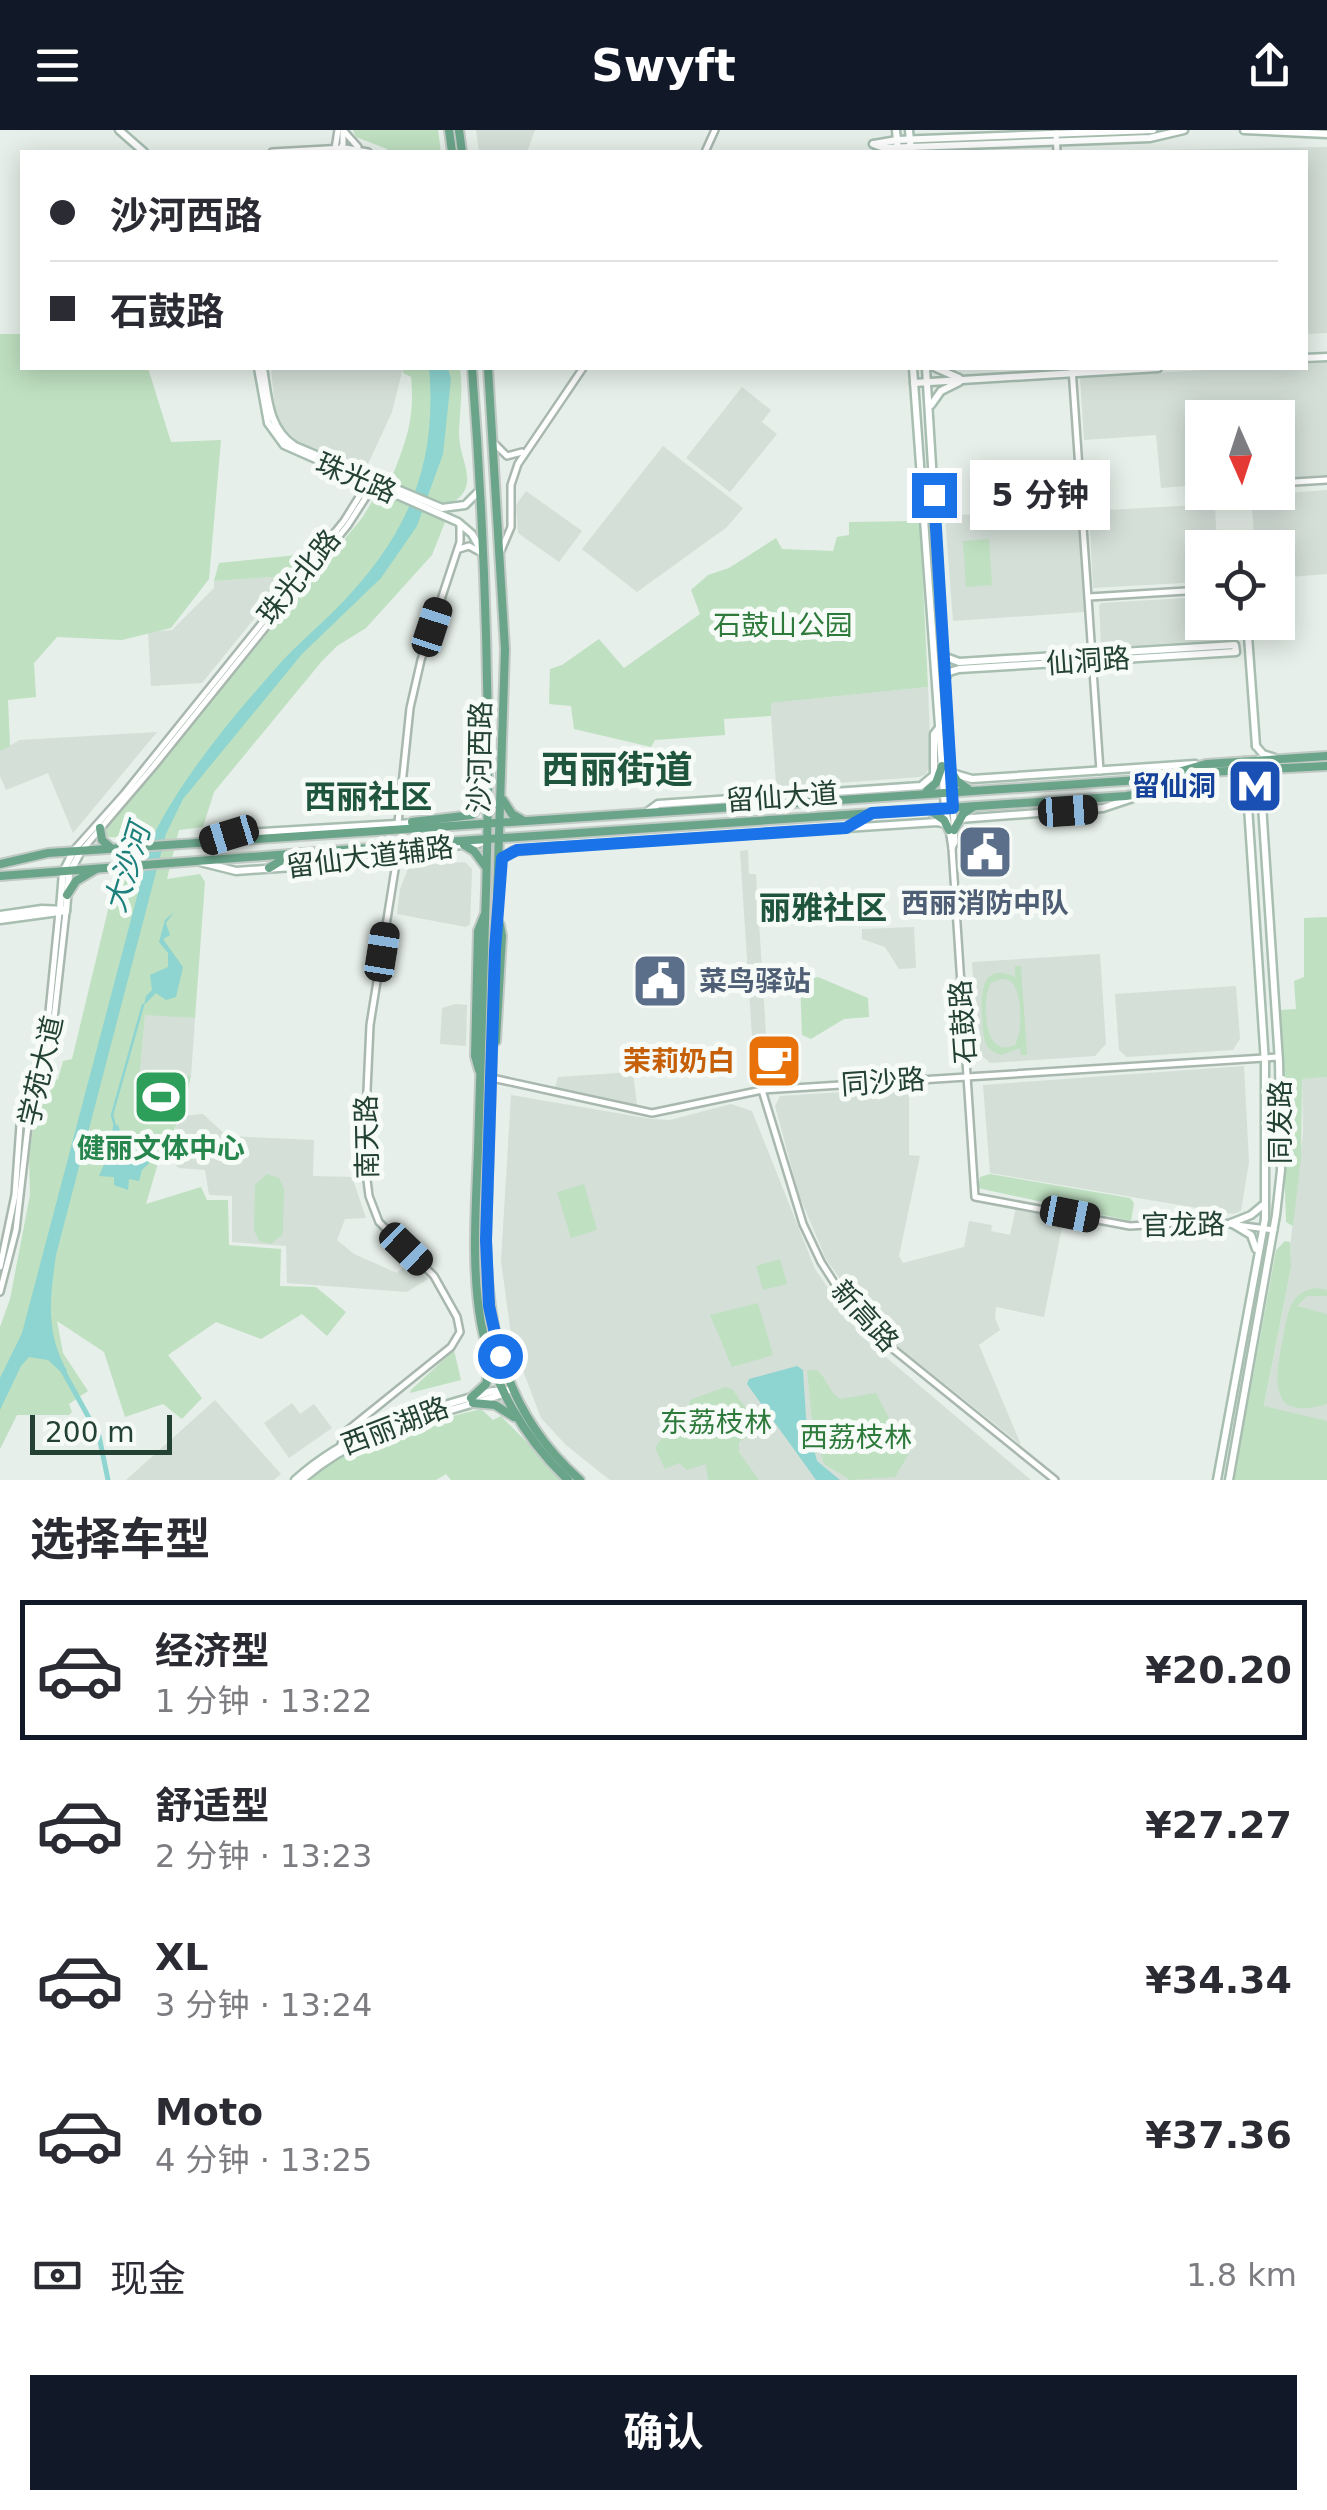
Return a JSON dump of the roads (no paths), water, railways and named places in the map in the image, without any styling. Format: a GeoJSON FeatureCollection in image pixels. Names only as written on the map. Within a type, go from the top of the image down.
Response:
{"type":"FeatureCollection","features":[{"type":"Feature","properties":{"kind":"main road"},"geometry":{"type":"LineString","coordinates":[[122,130],[145,150]]}},
{"type":"Feature","properties":{"kind":"main road"},"geometry":{"type":"LineString","coordinates":[[896,130],[897,147],[1153,130]]}},
{"type":"Feature","properties":{"kind":"main road"},"geometry":{"type":"LineString","coordinates":[[910,130],[910,146]]}},
{"type":"Feature","properties":{"kind":"main road"},"geometry":{"type":"LineString","coordinates":[[920,130],[940,142]]}},
{"type":"Feature","properties":{"kind":"main road"},"geometry":{"type":"LineString","coordinates":[[1056,137],[1150,138],[1184,130]]}},
{"type":"Feature","properties":{"kind":"main road"},"geometry":{"type":"LineString","coordinates":[[1244,130],[1327,134]]}},
{"type":"Feature","properties":{"kind":"main road"},"geometry":{"type":"LineString","coordinates":[[928,150],[940,142]]}},
{"type":"Feature","properties":{"kind":"main road","name":"珠光路"},"geometry":{"type":"LineString","coordinates":[[260,370],[273,421],[281,435],[295,446],[370,482],[441,510],[472,534],[484,560]]}},
{"type":"Feature","properties":{"kind":"main road","name":"沙河西路"},"geometry":{"type":"LineString","coordinates":[[472,370],[481,484],[490,787],[477,1295],[490,1360],[518,1420],[568,1480]]}},
{"type":"Feature","properties":{"kind":"main road","name":"沙河西路"},"geometry":{"type":"LineString","coordinates":[[488,370],[505,649],[497,912],[502,936],[499,1031],[492,1055],[488,1293],[506,1391],[580,1480]]}},
{"type":"Feature","properties":{"kind":"main road","name":"石鼓路"},"geometry":{"type":"LineString","coordinates":[[913,370],[949,808]]}},
{"type":"Feature","properties":{"kind":"main road","name":"石鼓路"},"geometry":{"type":"LineString","coordinates":[[926,370],[945,679],[946,768]]}},
{"type":"Feature","properties":{"kind":"main road"},"geometry":{"type":"LineString","coordinates":[[941,370],[965,380]]}},
{"type":"Feature","properties":{"kind":"main road"},"geometry":{"type":"LineString","coordinates":[[914,382],[1072,370]]}},
{"type":"Feature","properties":{"kind":"main road"},"geometry":{"type":"LineString","coordinates":[[930,416],[937,396],[965,380]]}},
{"type":"Feature","properties":{"kind":"main road"},"geometry":{"type":"LineString","coordinates":[[441,510],[472,502],[481,484]]}},
{"type":"Feature","properties":{"kind":"main road"},"geometry":{"type":"LineString","coordinates":[[1245,764],[1256,746],[1247,640]]}},
{"type":"Feature","properties":{"kind":"main road","name":"仙洞路"},"geometry":{"type":"LineString","coordinates":[[945,679],[959,669],[1235,648]]}},
{"type":"Feature","properties":{"kind":"main road","name":"仙洞路"},"geometry":{"type":"LineString","coordinates":[[943,656],[959,662],[1093,658]]}},
{"type":"Feature","properties":{"kind":"main road"},"geometry":{"type":"LineString","coordinates":[[646,813],[658,804],[921,786],[930,781],[936,769],[934,734],[940,727]]}},
{"type":"Feature","properties":{"kind":"main road"},"geometry":{"type":"LineString","coordinates":[[1256,746],[1263,754],[1275,758]]}},
{"type":"Feature","properties":{"kind":"main road","name":"留仙大道"},"geometry":{"type":"LineString","coordinates":[[1259,764],[1275,758],[1327,755]]}},
{"type":"Feature","properties":{"kind":"main road"},"geometry":{"type":"LineString","coordinates":[[946,768],[972,780],[1214,763]]}},
{"type":"Feature","properties":{"kind":"main road","name":"留仙大道"},"geometry":{"type":"LineString","coordinates":[[117,849],[1162,778],[1214,763],[1327,766]]}},
{"type":"Feature","properties":{"kind":"main road","name":"留仙大道"},"geometry":{"type":"LineString","coordinates":[[101,866],[1152,792],[1198,774],[1245,764]]}},
{"type":"Feature","properties":{"kind":"main road","name":"同发路"},"geometry":{"type":"LineString","coordinates":[[1217,1480],[1265,1199],[1264,1058],[1245,764]]}},
{"type":"Feature","properties":{"kind":"main road","name":"同发路"},"geometry":{"type":"LineString","coordinates":[[1229,1480],[1274,1230],[1281,1170],[1279,1057],[1259,764]]}},
{"type":"Feature","properties":{"kind":"main road"},"geometry":{"type":"LineString","coordinates":[[946,768],[962,786],[978,790]]}},
{"type":"Feature","properties":{"kind":"main road"},"geometry":{"type":"LineString","coordinates":[[918,794],[934,785],[946,768]]}},
{"type":"Feature","properties":{"kind":"main road"},"geometry":{"type":"LineString","coordinates":[[1014,788],[1053,774]]}},
{"type":"Feature","properties":{"kind":"main road"},"geometry":{"type":"LineString","coordinates":[[412,822],[472,815],[485,802],[490,787]]}},
{"type":"Feature","properties":{"kind":"main road"},"geometry":{"type":"LineString","coordinates":[[866,790],[888,796]]}},
{"type":"Feature","properties":{"kind":"main road"},"geometry":{"type":"LineString","coordinates":[[501,792],[512,814],[528,822]]}},
{"type":"Feature","properties":{"kind":"main road"},"geometry":{"type":"LineString","coordinates":[[958,820],[1113,806],[1152,792]]}},
{"type":"Feature","properties":{"kind":"main road"},"geometry":{"type":"LineString","coordinates":[[1012,804],[1044,813]]}},
{"type":"Feature","properties":{"kind":"main road"},"geometry":{"type":"LineString","coordinates":[[500,864],[505,854],[513,851],[559,847],[846,828],[950,828],[977,806]]}},
{"type":"Feature","properties":{"kind":"main road"},"geometry":{"type":"LineString","coordinates":[[922,810],[935,813],[950,828]]}},
{"type":"Feature","properties":{"kind":"main road"},"geometry":{"type":"LineString","coordinates":[[846,828],[872,813]]}},
{"type":"Feature","properties":{"kind":"main road","name":"留仙大道辅路"},"geometry":{"type":"LineString","coordinates":[[201,844],[236,834],[412,822],[436,828]]}},
{"type":"Feature","properties":{"kind":"main road"},"geometry":{"type":"LineString","coordinates":[[100,828],[104,844],[117,849]]}},
{"type":"Feature","properties":{"kind":"main road"},"geometry":{"type":"LineString","coordinates":[[528,836],[559,847]]}},
{"type":"Feature","properties":{"kind":"main road","name":"留仙大道辅路"},"geometry":{"type":"LineString","coordinates":[[192,860],[228,870],[393,861],[419,848],[478,844],[488,839]]}},
{"type":"Feature","properties":{"kind":"main road"},"geometry":{"type":"LineString","coordinates":[[464,845],[479,856],[487,874]]}},
{"type":"Feature","properties":{"kind":"main road"},"geometry":{"type":"LineString","coordinates":[[0,864],[48,853],[117,849]]}},
{"type":"Feature","properties":{"kind":"main road","name":"学苑大道"},"geometry":{"type":"LineString","coordinates":[[61,911],[67,869],[77,852]]}},
{"type":"Feature","properties":{"kind":"main road"},"geometry":{"type":"LineString","coordinates":[[269,868],[294,853]]}},
{"type":"Feature","properties":{"kind":"main road"},"geometry":{"type":"LineString","coordinates":[[0,876],[101,866]]}},
{"type":"Feature","properties":{"kind":"main road"},"geometry":{"type":"LineString","coordinates":[[67,895],[80,878],[101,866]]}},
{"type":"Feature","properties":{"kind":"main road","name":"学苑大道"},"geometry":{"type":"LineString","coordinates":[[61,911],[67,895],[67,869]]}},
{"type":"Feature","properties":{"kind":"main road"},"geometry":{"type":"LineString","coordinates":[[0,918],[61,911]]}},
{"type":"Feature","properties":{"kind":"main road"},"geometry":{"type":"LineString","coordinates":[[1231,1223],[1255,1213],[1265,1199]]}},
{"type":"Feature","properties":{"kind":"main road"},"geometry":{"type":"LineString","coordinates":[[1231,1223],[1253,1238],[1255,1267]]}},
{"type":"Feature","properties":{"kind":"main road"},"geometry":{"type":"LineString","coordinates":[[472,1400],[486,1384],[490,1360]]}},
{"type":"Feature","properties":{"kind":"main road","name":"西丽湖路"},"geometry":{"type":"LineString","coordinates":[[294,1480],[341,1444],[382,1424],[506,1391]]}},
{"type":"Feature","properties":{"kind":"main road"},"geometry":{"type":"LineString","coordinates":[[472,1400],[495,1404],[518,1420]]}},
{"type":"Feature","properties":{"kind":"main road","name":"西丽湖路"},"geometry":{"type":"LineString","coordinates":[[302,1480],[358,1440],[472,1400]]}},
{"type":"Feature","properties":{"kind":"street"},"geometry":{"type":"LineString","coordinates":[[338,150],[341,130],[364,150]]}},
{"type":"Feature","properties":{"kind":"street"},"geometry":{"type":"LineString","coordinates":[[1056,137],[1057,150]]}},
{"type":"Feature","properties":{"kind":"street"},"geometry":{"type":"LineString","coordinates":[[499,556],[512,520],[512,480],[525,450],[583,370]]}},
{"type":"Feature","properties":{"kind":"street"},"geometry":{"type":"LineString","coordinates":[[1072,370],[1100,771]]}},
{"type":"Feature","properties":{"kind":"street"},"geometry":{"type":"LineString","coordinates":[[491,432],[502,454],[516,456],[525,450]]}},
{"type":"Feature","properties":{"kind":"street"},"geometry":{"type":"LineString","coordinates":[[1295,482],[1327,480]]}},
{"type":"Feature","properties":{"kind":"street","name":"珠光北路"},"geometry":{"type":"LineString","coordinates":[[77,852],[348,524],[370,482]]}},
{"type":"Feature","properties":{"kind":"street","name":"珠光北路"},"geometry":{"type":"LineString","coordinates":[[77,852],[344,521],[370,482]]}},
{"type":"Feature","properties":{"kind":"street"},"geometry":{"type":"LineString","coordinates":[[398,823],[414,692],[422,656],[462,537],[458,522]]}},
{"type":"Feature","properties":{"kind":"street"},"geometry":{"type":"LineString","coordinates":[[457,552],[469,546],[484,560]]}},
{"type":"Feature","properties":{"kind":"street"},"geometry":{"type":"LineString","coordinates":[[1088,597],[1185,591]]}},
{"type":"Feature","properties":{"kind":"street","name":"石鼓路"},"geometry":{"type":"LineString","coordinates":[[949,808],[974,1197]]}},
{"type":"Feature","properties":{"kind":"street","name":"南天路"},"geometry":{"type":"LineString","coordinates":[[341,1444],[348,1430],[451,1347],[460,1332],[457,1317],[434,1276],[379,1222],[368,1196],[364,1156],[370,1026],[393,861]]}},
{"type":"Feature","properties":{"kind":"street","name":"学苑大道"},"geometry":{"type":"LineString","coordinates":[[0,1268],[15,1196],[20,1124],[49,1015],[61,911]]}},
{"type":"Feature","properties":{"kind":"street","name":"学苑大道"},"geometry":{"type":"LineString","coordinates":[[0,1292],[19,1213],[30,1117],[53,1028],[61,911]]}},
{"type":"Feature","properties":{"kind":"street","name":"同沙路"},"geometry":{"type":"LineString","coordinates":[[492,1078],[644,1113],[762,1090],[1279,1057]]}},
{"type":"Feature","properties":{"kind":"street","name":"新高路"},"geometry":{"type":"LineString","coordinates":[[762,1090],[803,1224],[844,1298],[882,1340],[1056,1480]]}},
{"type":"Feature","properties":{"kind":"street","name":"官龙路"},"geometry":{"type":"LineString","coordinates":[[974,1197],[1130,1226],[1196,1220],[1274,1230]]}},
{"type":"Feature","properties":{"kind":"water"},"geometry":{"type":"Polygon","coordinates":[[[429,370],[449,370],[451,379],[443,454],[417,526],[381,578],[302,654],[183,799],[166,834],[56,1255],[52,1328],[67,1371],[63,1374],[48,1360],[29,1357],[0,1410],[0,1378],[22,1333],[153,836],[193,770],[225,728],[283,660],[360,582],[399,528],[422,469],[430,404],[429,370]]]}},
{"type":"Feature","properties":{"kind":"water"},"geometry":{"type":"Polygon","coordinates":[[[174,912],[166,923],[170,935],[163,939],[183,967],[176,997],[166,1000],[156,993],[144,1005],[152,990],[150,975],[168,967],[168,953],[159,942],[165,920],[174,912]]]}},
{"type":"Feature","properties":{"kind":"water"},"geometry":{"type":"Polygon","coordinates":[[[118,1125],[126,1148],[147,1155],[149,1163],[139,1181],[129,1179],[128,1190],[114,1185],[114,1177],[99,1176],[110,1150],[113,1126],[118,1125]]]}},
{"type":"Feature","properties":{"kind":"water"},"geometry":{"type":"Polygon","coordinates":[[[797,1366],[803,1370],[806,1418],[817,1461],[840,1480],[816,1480],[747,1384],[749,1379],[797,1366]]]}},
{"type":"Feature","properties":{"kind":"waterway"},"geometry":{"type":"LineString","coordinates":[[115,1126],[112,1115],[143,1005]]}},
{"type":"Feature","properties":{"kind":"waterway"},"geometry":{"type":"LineString","coordinates":[[62,1369],[99,1436],[108,1480]]}},
{"type":"Feature","properties":{"kind":"place","name":"留仙洞"},"geometry":{"type":"Point","coordinates":[1255,786]}},
{"type":"Feature","properties":{"kind":"place","name":"西丽消防中队"},"geometry":{"type":"Point","coordinates":[985,852]}},
{"type":"Feature","properties":{"kind":"place","name":"菜鸟驿站"},"geometry":{"type":"Point","coordinates":[660,981]}},
{"type":"Feature","properties":{"kind":"place","name":"茉莉奶白"},"geometry":{"type":"Point","coordinates":[774,1061]}},
{"type":"Feature","properties":{"kind":"place","name":"健丽文体中心"},"geometry":{"type":"Point","coordinates":[161,1097]}},
{"type":"Feature","properties":{"kind":"district","name":"西丽街道"},"geometry":{"type":"Point","coordinates":[617,770]}},
{"type":"Feature","properties":{"kind":"district","name":"西丽社区"},"geometry":{"type":"Point","coordinates":[368,797]}},
{"type":"Feature","properties":{"kind":"district","name":"丽雅社区"},"geometry":{"type":"Point","coordinates":[823,908]}},
{"type":"Feature","properties":{"kind":"park label","name":"石鼓山公园"},"geometry":{"type":"Point","coordinates":[783,625]}},
{"type":"Feature","properties":{"kind":"park label","name":"东荔枝林"},"geometry":{"type":"Point","coordinates":[716,1422]}},
{"type":"Feature","properties":{"kind":"park label","name":"西荔枝林"},"geometry":{"type":"Point","coordinates":[856,1437]}},
{"type":"Feature","properties":{"kind":"water label","name":"大沙河"},"geometry":{"type":"Point","coordinates":[127,868]}}]}
